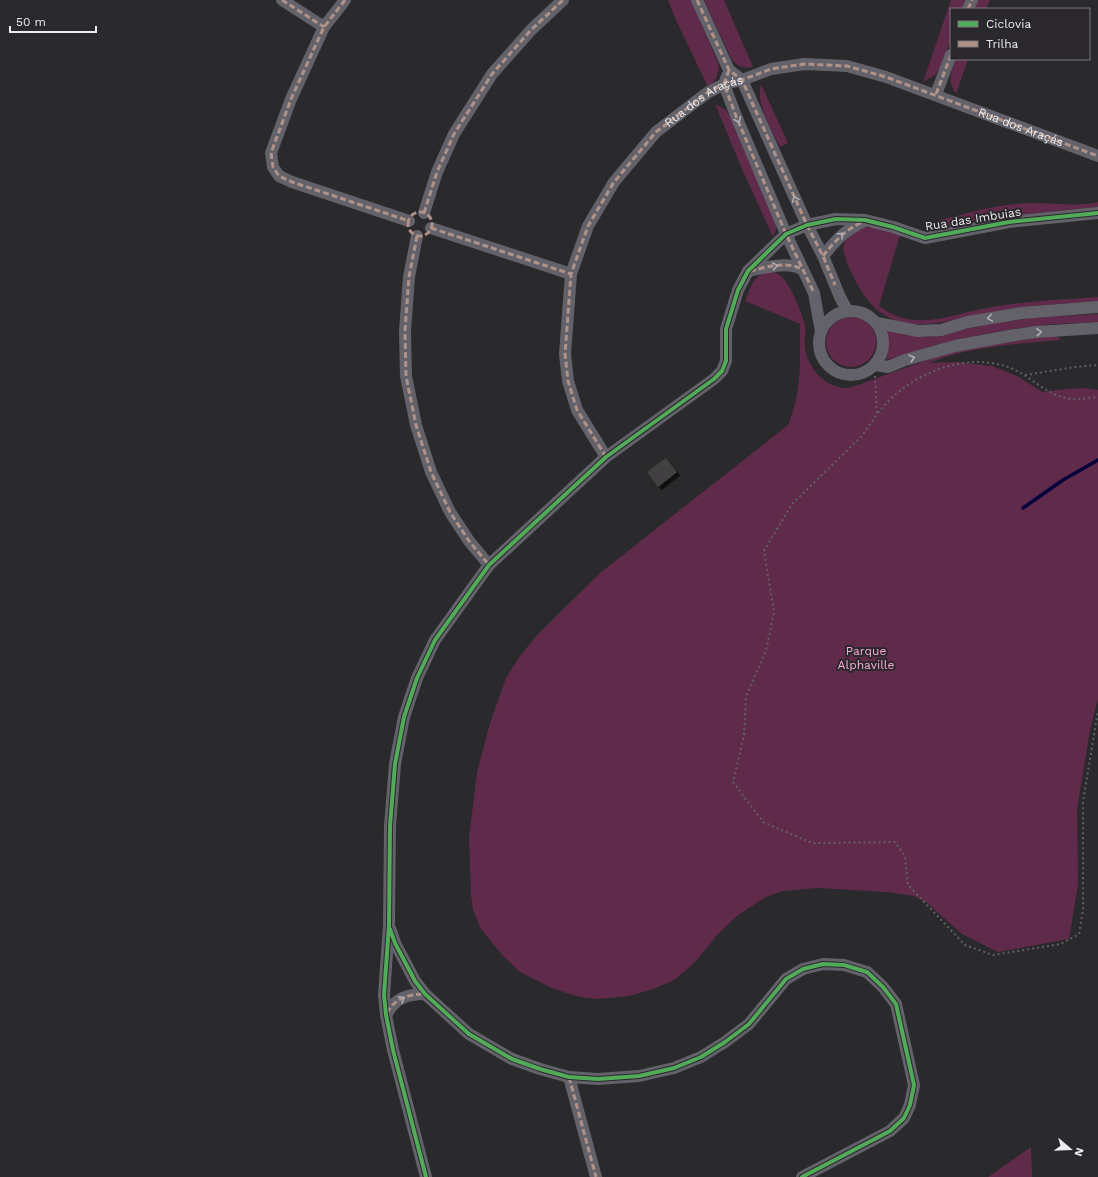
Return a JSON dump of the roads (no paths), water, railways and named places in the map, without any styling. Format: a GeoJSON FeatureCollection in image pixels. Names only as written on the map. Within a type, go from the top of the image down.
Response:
{"type":"FeatureCollection","features":[{"type":"Feature","properties":{"kind":"street"},"geometry":{"type":"LineString","coordinates":[[282,0],[324,27]]}},
{"type":"Feature","properties":{"kind":"street"},"geometry":{"type":"LineString","coordinates":[[345,0],[324,27],[291,99],[271,153],[273,167],[279,176],[292,182],[409,221]]}},
{"type":"Feature","properties":{"kind":"street"},"geometry":{"type":"LineString","coordinates":[[424,213],[437,172],[454,134],[492,74],[531,30],[563,0]]}},
{"type":"Feature","properties":{"kind":"street"},"geometry":{"type":"LineString","coordinates":[[697,0],[730,70],[742,80],[847,310]]}},
{"type":"Feature","properties":{"kind":"street"},"geometry":{"type":"LineString","coordinates":[[936,94],[950,58]]}},
{"type":"Feature","properties":{"kind":"street","name":"Rua dos Araçás"},"geometry":{"type":"LineString","coordinates":[[606,457],[577,410],[568,381],[565,354],[571,274],[588,226],[614,182],[656,132],[707,93],[724,84],[742,80],[771,69],[804,64],[847,66],[886,76],[1098,156]]}},
{"type":"Feature","properties":{"kind":"street"},"geometry":{"type":"LineString","coordinates":[[730,70],[724,84],[786,234],[814,293],[821,332]]}},
{"type":"Feature","properties":{"kind":"street"},"geometry":{"type":"LineString","coordinates":[[424,213],[431,219],[431,228],[426,235],[417,236],[410,230],[409,221],[415,214],[424,213]]}},
{"type":"Feature","properties":{"kind":"street","name":"Rua das Imbuias"},"geometry":{"type":"LineString","coordinates":[[786,234],[807,225],[836,219],[865,220],[893,227],[925,238],[1009,222],[1098,213]]}},
{"type":"Feature","properties":{"kind":"street"},"geometry":{"type":"LineString","coordinates":[[823,256],[845,231],[865,220]]}},
{"type":"Feature","properties":{"kind":"street"},"geometry":{"type":"LineString","coordinates":[[431,228],[571,274]]}},
{"type":"Feature","properties":{"kind":"street"},"geometry":{"type":"LineString","coordinates":[[426,1177],[393,1050],[386,1015],[384,995],[388,925],[390,826],[395,764],[404,717],[417,678],[435,640],[489,565],[606,457],[714,379],[722,371],[726,361],[726,329],[738,290],[748,271],[786,234]]}},
{"type":"Feature","properties":{"kind":"street"},"geometry":{"type":"LineString","coordinates":[[417,236],[409,277],[405,331],[406,376],[416,425],[431,472],[450,512],[469,541],[489,565]]}},
{"type":"Feature","properties":{"kind":"street"},"geometry":{"type":"LineString","coordinates":[[748,271],[784,265],[794,265],[802,269]]}},
{"type":"Feature","properties":{"kind":"street"},"geometry":{"type":"LineString","coordinates":[[877,323],[918,331],[941,330],[968,322],[1022,313],[1098,307]]}},
{"type":"Feature","properties":{"kind":"street"},"geometry":{"type":"LineString","coordinates":[[847,310],[864,313],[870,316],[877,323],[882,333],[884,344],[881,356],[875,365],[867,371],[857,375],[843,374],[828,366],[821,354],[819,344],[821,332],[827,321],[847,310]]}},
{"type":"Feature","properties":{"kind":"street"},"geometry":{"type":"LineString","coordinates":[[875,365],[888,367],[905,360],[955,346],[1009,336],[1036,332],[1098,328]]}},
{"type":"Feature","properties":{"kind":"street"},"geometry":{"type":"LineString","coordinates":[[388,925],[395,943],[415,981],[425,994],[469,1034],[512,1059],[569,1077],[598,1079],[638,1076],[674,1068],[701,1057],[725,1042],[749,1024],[786,979],[803,969],[823,964],[844,965],[867,972],[883,987],[896,1004],[914,1085],[910,1105],[904,1118],[890,1131],[802,1177]]}},
{"type":"Feature","properties":{"kind":"street"},"geometry":{"type":"LineString","coordinates":[[386,1015],[390,1006],[400,999],[408,995],[425,994]]}},
{"type":"Feature","properties":{"kind":"street"},"geometry":{"type":"LineString","coordinates":[[569,1077],[596,1177]]}},
{"type":"Feature","properties":{"kind":"waterway"},"geometry":{"type":"LineString","coordinates":[[1023,508],[1063,480],[1098,460]]}},
{"type":"Feature","properties":{"kind":"park label","name":"Parque Alphaville"},"geometry":{"type":"Point","coordinates":[866,658]}}]}
